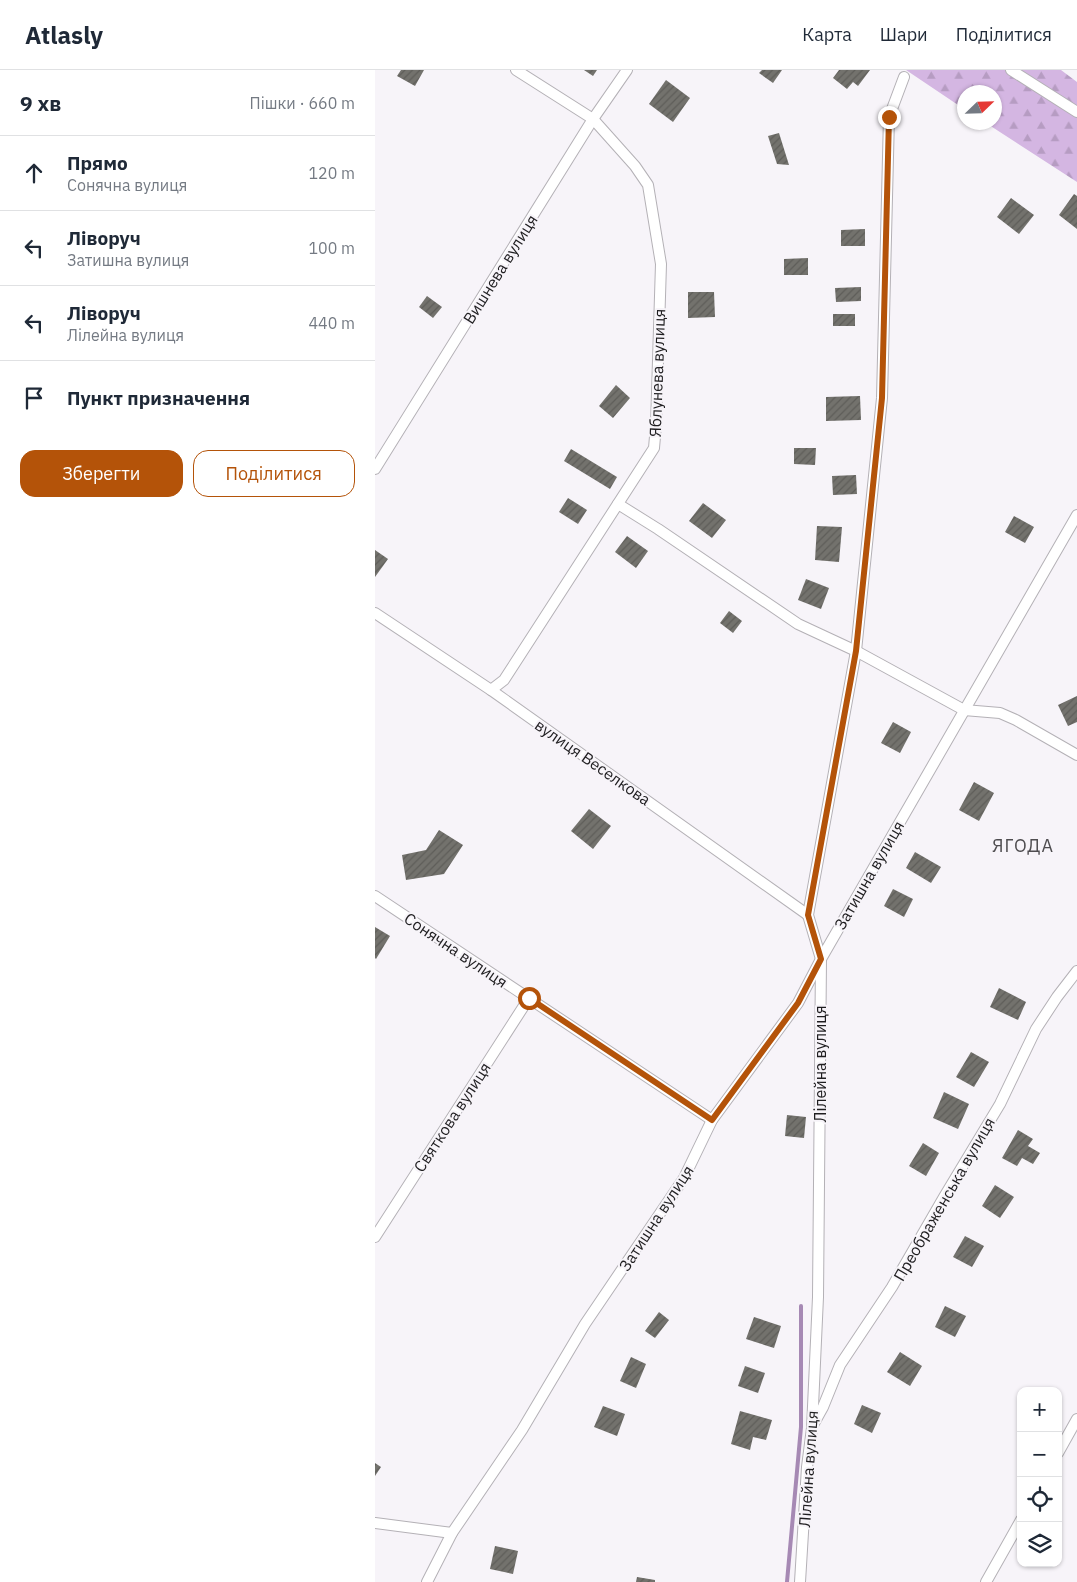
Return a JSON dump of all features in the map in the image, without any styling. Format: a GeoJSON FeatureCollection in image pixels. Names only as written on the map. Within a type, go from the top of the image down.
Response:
{"type":"FeatureCollection","features":[{"type":"Feature","properties":{"kind":"street","name":"Яблунева вулиця"},"geometry":{"type":"LineString","coordinates":[[491,690],[504,680],[654,448],[661,264],[648,185],[635,166],[593,119],[516,70]]}},
{"type":"Feature","properties":{"kind":"street","name":"Вишнева вулиця"},"geometry":{"type":"LineString","coordinates":[[375,469],[593,119],[627,70]]}},
{"type":"Feature","properties":{"kind":"street"},"geometry":{"type":"LineString","coordinates":[[1011,70],[1077,112]]}},
{"type":"Feature","properties":{"kind":"street","name":"Лілейна вулиця"},"geometry":{"type":"LineString","coordinates":[[800,1582],[807,1466],[812,1428],[818,1297],[821,959],[808,915],[856,651],[882,398],[889,117],[905,77]]}},
{"type":"Feature","properties":{"kind":"street"},"geometry":{"type":"LineString","coordinates":[[618,504],[798,624],[856,651],[964,710],[1000,713],[1016,720],[1077,755]]}},
{"type":"Feature","properties":{"kind":"street","name":"Затишна вулиця"},"geometry":{"type":"LineString","coordinates":[[427,1582],[452,1533],[522,1430],[585,1324],[684,1178],[712,1120],[798,1003],[821,959],[1077,515]]}},
{"type":"Feature","properties":{"kind":"street","name":"вулиця Веселкова"},"geometry":{"type":"LineString","coordinates":[[375,612],[491,690],[808,915]]}},
{"type":"Feature","properties":{"kind":"street","name":"Сонячна вулиця"},"geometry":{"type":"LineString","coordinates":[[375,896],[712,1120]]}},
{"type":"Feature","properties":{"kind":"street","name":"Преображенська вулиця"},"geometry":{"type":"LineString","coordinates":[[812,1428],[823,1407],[840,1365],[892,1287],[943,1197],[1000,1104],[1036,1029],[1077,971]]}},
{"type":"Feature","properties":{"kind":"street","name":"Святкова вулиця"},"geometry":{"type":"LineString","coordinates":[[375,1237],[529,998]]}},
{"type":"Feature","properties":{"kind":"street"},"geometry":{"type":"LineString","coordinates":[[1062,1446],[1077,1419]]}},
{"type":"Feature","properties":{"kind":"street"},"geometry":{"type":"LineString","coordinates":[[986,1582],[1020,1522]]}},
{"type":"Feature","properties":{"kind":"street"},"geometry":{"type":"LineString","coordinates":[[375,1523],[452,1533]]}},
{"type":"Feature","properties":{"kind":"green space"},"geometry":{"type":"Polygon","coordinates":[[[906,70],[1061,70],[1077,82],[1077,182],[997,130],[1002,130],[1002,85],[957,85],[957,104],[906,70]]]}},
{"type":"Feature","properties":{"kind":"building"},"geometry":{"type":"Polygon","coordinates":[[[401,70],[424,70],[415,86],[397,76],[401,70]]]}},
{"type":"Feature","properties":{"kind":"building"},"geometry":{"type":"Polygon","coordinates":[[[584,70],[597,70],[593,76],[584,70]]]}},
{"type":"Feature","properties":{"kind":"building"},"geometry":{"type":"Polygon","coordinates":[[[762,70],[782,70],[773,83],[759,73],[762,70]]]}},
{"type":"Feature","properties":{"kind":"building"},"geometry":{"type":"Polygon","coordinates":[[[839,70],[870,70],[858,86],[853,82],[847,89],[833,78],[839,70]]]}},
{"type":"Feature","properties":{"kind":"building"},"geometry":{"type":"Polygon","coordinates":[[[666,80],[690,98],[673,122],[649,104],[666,80]]]}},
{"type":"Feature","properties":{"kind":"building"},"geometry":{"type":"Polygon","coordinates":[[[779,133],[789,165],[777,164],[768,136],[779,133]]]}},
{"type":"Feature","properties":{"kind":"building"},"geometry":{"type":"Polygon","coordinates":[[[1074,194],[1077,196],[1077,229],[1059,215],[1074,194]]]}},
{"type":"Feature","properties":{"kind":"building"},"geometry":{"type":"Polygon","coordinates":[[[1011,198],[1034,215],[1019,234],[997,217],[1011,198]]]}},
{"type":"Feature","properties":{"kind":"building"},"geometry":{"type":"Polygon","coordinates":[[[865,229],[865,246],[841,246],[841,230],[865,229]]]}},
{"type":"Feature","properties":{"kind":"building"},"geometry":{"type":"Polygon","coordinates":[[[808,258],[808,275],[784,275],[784,259],[808,258]]]}},
{"type":"Feature","properties":{"kind":"building"},"geometry":{"type":"Polygon","coordinates":[[[861,287],[861,301],[836,302],[835,288],[861,287]]]}},
{"type":"Feature","properties":{"kind":"building"},"geometry":{"type":"Polygon","coordinates":[[[688,292],[714,292],[715,317],[688,318],[688,292]]]}},
{"type":"Feature","properties":{"kind":"building"},"geometry":{"type":"Polygon","coordinates":[[[427,296],[442,307],[433,318],[419,307],[427,296]]]}},
{"type":"Feature","properties":{"kind":"building"},"geometry":{"type":"Polygon","coordinates":[[[833,314],[855,314],[855,326],[833,326],[833,314]]]}},
{"type":"Feature","properties":{"kind":"building"},"geometry":{"type":"Polygon","coordinates":[[[616,385],[630,398],[613,418],[599,406],[616,385]]]}},
{"type":"Feature","properties":{"kind":"building"},"geometry":{"type":"Polygon","coordinates":[[[860,396],[861,420],[826,421],[826,397],[860,396]]]}},
{"type":"Feature","properties":{"kind":"building"},"geometry":{"type":"Polygon","coordinates":[[[794,448],[816,448],[815,465],[794,464],[794,448]]]}},
{"type":"Feature","properties":{"kind":"building"},"geometry":{"type":"Polygon","coordinates":[[[571,449],[617,477],[610,489],[564,461],[571,449]]]}},
{"type":"Feature","properties":{"kind":"building"},"geometry":{"type":"Polygon","coordinates":[[[856,475],[857,494],[833,495],[832,476],[856,475]]]}},
{"type":"Feature","properties":{"kind":"building"},"geometry":{"type":"Polygon","coordinates":[[[568,498],[587,510],[578,524],[559,512],[568,498]]]}},
{"type":"Feature","properties":{"kind":"building"},"geometry":{"type":"Polygon","coordinates":[[[703,503],[726,520],[712,538],[689,521],[703,503]]]}},
{"type":"Feature","properties":{"kind":"building"},"geometry":{"type":"Polygon","coordinates":[[[1014,516],[1034,527],[1025,543],[1005,532],[1014,516]]]}},
{"type":"Feature","properties":{"kind":"building"},"geometry":{"type":"Polygon","coordinates":[[[817,526],[842,527],[839,562],[815,560],[817,526]]]}},
{"type":"Feature","properties":{"kind":"building"},"geometry":{"type":"Polygon","coordinates":[[[627,536],[648,551],[636,568],[615,552],[627,536]]]}},
{"type":"Feature","properties":{"kind":"building"},"geometry":{"type":"Polygon","coordinates":[[[375,550],[388,559],[375,577],[375,550]]]}},
{"type":"Feature","properties":{"kind":"building"},"geometry":{"type":"Polygon","coordinates":[[[806,579],[829,588],[821,609],[798,600],[806,579]]]}},
{"type":"Feature","properties":{"kind":"building"},"geometry":{"type":"Polygon","coordinates":[[[729,611],[742,621],[733,633],[720,623],[729,611]]]}},
{"type":"Feature","properties":{"kind":"building"},"geometry":{"type":"Polygon","coordinates":[[[1077,696],[1077,722],[1068,726],[1058,705],[1077,696]]]}},
{"type":"Feature","properties":{"kind":"building"},"geometry":{"type":"Polygon","coordinates":[[[893,722],[911,732],[900,753],[881,743],[893,722]]]}},
{"type":"Feature","properties":{"kind":"building"},"geometry":{"type":"Polygon","coordinates":[[[974,782],[994,793],[979,821],[959,810],[974,782]]]}},
{"type":"Feature","properties":{"kind":"building"},"geometry":{"type":"Polygon","coordinates":[[[589,809],[611,826],[593,849],[571,831],[589,809]]]}},
{"type":"Feature","properties":{"kind":"building"},"geometry":{"type":"Polygon","coordinates":[[[439,830],[463,845],[444,874],[406,880],[402,855],[426,850],[439,830]]]}},
{"type":"Feature","properties":{"kind":"building"},"geometry":{"type":"Polygon","coordinates":[[[915,852],[941,867],[931,883],[906,868],[915,852]]]}},
{"type":"Feature","properties":{"kind":"building"},"geometry":{"type":"Polygon","coordinates":[[[893,889],[913,899],[904,917],[884,906],[893,889]]]}},
{"type":"Feature","properties":{"kind":"building"},"geometry":{"type":"Polygon","coordinates":[[[375,927],[390,936],[376,959],[375,958],[375,927]]]}},
{"type":"Feature","properties":{"kind":"building"},"geometry":{"type":"Polygon","coordinates":[[[999,988],[1026,1002],[1018,1020],[990,1007],[999,988]]]}},
{"type":"Feature","properties":{"kind":"building"},"geometry":{"type":"Polygon","coordinates":[[[971,1052],[989,1062],[974,1087],[956,1077],[971,1052]]]}},
{"type":"Feature","properties":{"kind":"building"},"geometry":{"type":"Polygon","coordinates":[[[944,1092],[969,1104],[958,1129],[933,1118],[944,1092]]]}},
{"type":"Feature","properties":{"kind":"building"},"geometry":{"type":"Polygon","coordinates":[[[787,1115],[806,1117],[804,1138],[785,1136],[787,1115]]]}},
{"type":"Feature","properties":{"kind":"building"},"geometry":{"type":"Polygon","coordinates":[[[1018,1130],[1033,1139],[1028,1146],[1040,1153],[1033,1164],[1022,1158],[1017,1166],[1002,1158],[1018,1130]]]}},
{"type":"Feature","properties":{"kind":"building"},"geometry":{"type":"Polygon","coordinates":[[[923,1143],[939,1153],[926,1176],[909,1166],[923,1143]]]}},
{"type":"Feature","properties":{"kind":"building"},"geometry":{"type":"Polygon","coordinates":[[[995,1185],[1014,1197],[1000,1218],[982,1206],[995,1185]]]}},
{"type":"Feature","properties":{"kind":"building"},"geometry":{"type":"Polygon","coordinates":[[[965,1236],[984,1246],[972,1267],[953,1257],[965,1236]]]}},
{"type":"Feature","properties":{"kind":"building"},"geometry":{"type":"Polygon","coordinates":[[[945,1306],[966,1316],[955,1337],[935,1327],[945,1306]]]}},
{"type":"Feature","properties":{"kind":"building"},"geometry":{"type":"Polygon","coordinates":[[[659,1312],[669,1320],[655,1338],[645,1331],[659,1312]]]}},
{"type":"Feature","properties":{"kind":"building"},"geometry":{"type":"Polygon","coordinates":[[[754,1317],[781,1326],[774,1348],[746,1339],[754,1317]]]}},
{"type":"Feature","properties":{"kind":"building"},"geometry":{"type":"Polygon","coordinates":[[[900,1352],[922,1366],[910,1386],[887,1372],[900,1352]]]}},
{"type":"Feature","properties":{"kind":"building"},"geometry":{"type":"Polygon","coordinates":[[[631,1357],[646,1364],[636,1388],[620,1381],[631,1357]]]}},
{"type":"Feature","properties":{"kind":"building"},"geometry":{"type":"Polygon","coordinates":[[[745,1366],[765,1373],[758,1393],[738,1386],[745,1366]]]}},
{"type":"Feature","properties":{"kind":"building"},"geometry":{"type":"Polygon","coordinates":[[[862,1405],[881,1413],[872,1433],[854,1424],[862,1405]]]}},
{"type":"Feature","properties":{"kind":"building"},"geometry":{"type":"Polygon","coordinates":[[[603,1406],[625,1414],[617,1436],[594,1427],[603,1406]]]}},
{"type":"Feature","properties":{"kind":"building"},"geometry":{"type":"Polygon","coordinates":[[[740,1411],[772,1420],[766,1440],[753,1437],[750,1450],[731,1444],[740,1411]]]}},
{"type":"Feature","properties":{"kind":"building"},"geometry":{"type":"Polygon","coordinates":[[[375,1463],[381,1467],[375,1476],[375,1463]]]}},
{"type":"Feature","properties":{"kind":"building"},"geometry":{"type":"Polygon","coordinates":[[[495,1546],[518,1551],[513,1574],[490,1569],[495,1546]]]}},
{"type":"Feature","properties":{"kind":"building"},"geometry":{"type":"Polygon","coordinates":[[[637,1577],[655,1580],[655,1582],[636,1582],[637,1577]]]}},
{"type":"Feature","properties":{"kind":"waterway"},"geometry":{"type":"LineString","coordinates":[[787,1582],[801,1427],[801,1306]]}},
{"type":"Feature","properties":{"kind":"district","name":"ЯГОДА"},"geometry":{"type":"Point","coordinates":[1023,846]}},
{"type":"Feature","properties":{"kind":"route"},"geometry":{"type":"LineString","coordinates":[[529,998],[712,1120],[798,1003],[821,959],[808,915],[856,651],[882,398],[889,117]]}}]}
